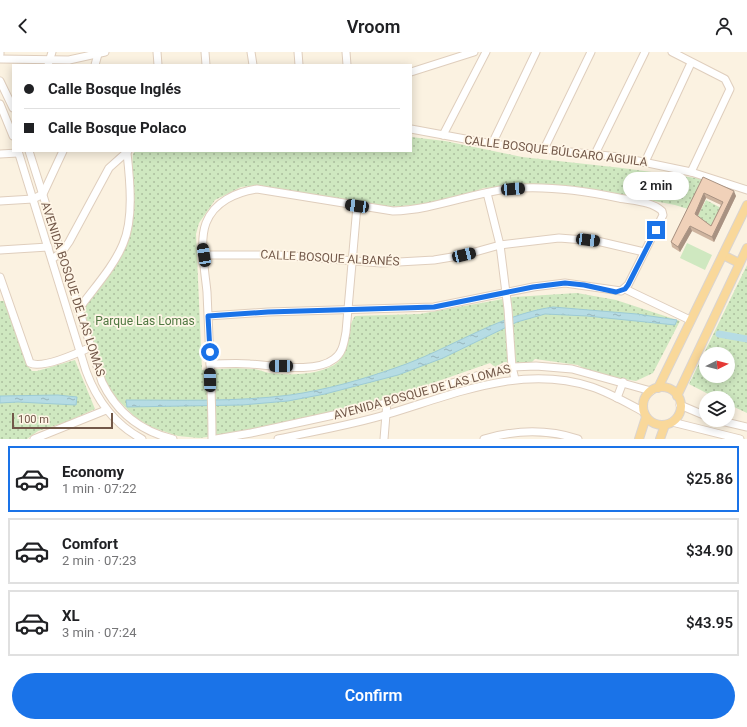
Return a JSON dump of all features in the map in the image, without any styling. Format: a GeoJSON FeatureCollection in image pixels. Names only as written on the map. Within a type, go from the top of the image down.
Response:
{"type":"FeatureCollection","features":[{"type":"Feature","properties":{"kind":"main road"},"geometry":{"type":"LineString","coordinates":[[639,439],[645,415],[644,401],[654,389],[747,205]]}},
{"type":"Feature","properties":{"kind":"main road"},"geometry":{"type":"LineString","coordinates":[[677,396],[747,248]]}},
{"type":"Feature","properties":{"kind":"main road"},"geometry":{"type":"LineString","coordinates":[[723,254],[740,263]]}},
{"type":"Feature","properties":{"kind":"main road"},"geometry":{"type":"LineString","coordinates":[[654,389],[671,390],[677,396],[680,405],[677,418],[669,424],[660,439]]}},
{"type":"Feature","properties":{"kind":"main road"},"geometry":{"type":"LineString","coordinates":[[645,415],[654,423],[669,424]]}},
{"type":"Feature","properties":{"kind":"street"},"geometry":{"type":"LineString","coordinates":[[49,63],[52,52]]}},
{"type":"Feature","properties":{"kind":"street"},"geometry":{"type":"LineString","coordinates":[[157,52],[158,64]]}},
{"type":"Feature","properties":{"kind":"street"},"geometry":{"type":"LineString","coordinates":[[204,52],[206,64]]}},
{"type":"Feature","properties":{"kind":"street"},"geometry":{"type":"LineString","coordinates":[[251,52],[253,64]]}},
{"type":"Feature","properties":{"kind":"street"},"geometry":{"type":"LineString","coordinates":[[298,52],[299,64]]}},
{"type":"Feature","properties":{"kind":"street"},"geometry":{"type":"LineString","coordinates":[[346,52],[347,64]]}},
{"type":"Feature","properties":{"kind":"street"},"geometry":{"type":"LineString","coordinates":[[412,72],[474,52]]}},
{"type":"Feature","properties":{"kind":"street"},"geometry":{"type":"LineString","coordinates":[[443,135],[486,52]]}},
{"type":"Feature","properties":{"kind":"street"},"geometry":{"type":"LineString","coordinates":[[492,144],[536,52]]}},
{"type":"Feature","properties":{"kind":"street"},"geometry":{"type":"LineString","coordinates":[[544,149],[591,52]]}},
{"type":"Feature","properties":{"kind":"street"},"geometry":{"type":"LineString","coordinates":[[595,154],[645,52]]}},
{"type":"Feature","properties":{"kind":"street"},"geometry":{"type":"LineString","coordinates":[[672,52],[725,79],[730,89],[691,172]]}},
{"type":"Feature","properties":{"kind":"street"},"geometry":{"type":"LineString","coordinates":[[0,59],[49,63],[101,53]]}},
{"type":"Feature","properties":{"kind":"street"},"geometry":{"type":"LineString","coordinates":[[96,64],[101,53]]}},
{"type":"Feature","properties":{"kind":"street"},"geometry":{"type":"LineString","coordinates":[[645,162],[691,63]]}},
{"type":"Feature","properties":{"kind":"street"},"geometry":{"type":"LineString","coordinates":[[0,81],[12,106]]}},
{"type":"Feature","properties":{"kind":"street"},"geometry":{"type":"LineString","coordinates":[[0,104],[12,134]]}},
{"type":"Feature","properties":{"kind":"street","name":"CALLE BOSQUE BÚLGARO AGUILA"},"geometry":{"type":"LineString","coordinates":[[412,129],[492,144],[595,154],[645,162],[691,172],[747,190]]}},
{"type":"Feature","properties":{"kind":"street"},"geometry":{"type":"LineString","coordinates":[[0,154],[18,152]]}},
{"type":"Feature","properties":{"kind":"street","name":"AVENIDA BOSQUE DE LAS LOMAS"},"geometry":{"type":"LineString","coordinates":[[18,152],[94,393],[106,410],[126,429],[142,439]]}},
{"type":"Feature","properties":{"kind":"street","name":"AVENIDA BOSQUE DE LAS LOMAS"},"geometry":{"type":"LineString","coordinates":[[29,152],[62,252],[90,348],[102,382],[108,394],[122,413],[143,428],[173,439]]}},
{"type":"Feature","properties":{"kind":"street"},"geometry":{"type":"LineString","coordinates":[[0,201],[33,199],[43,194],[63,152]]}},
{"type":"Feature","properties":{"kind":"street"},"geometry":{"type":"LineString","coordinates":[[52,259],[62,252],[69,242],[109,168],[127,152]]}},
{"type":"Feature","properties":{"kind":"street"},"geometry":{"type":"LineString","coordinates":[[78,310],[120,250],[127,232],[130,184],[127,152]]}},
{"type":"Feature","properties":{"kind":"street"},"geometry":{"type":"LineString","coordinates":[[212,439],[208,316],[203,235],[210,214],[222,202],[244,191],[257,189],[286,192],[357,206],[393,211],[409,211],[441,205],[487,193],[538,187],[595,193],[654,205],[662,211],[663,215],[625,289]]}},
{"type":"Feature","properties":{"kind":"street"},"geometry":{"type":"LineString","coordinates":[[487,193],[500,244],[506,293],[512,367],[515,379]]}},
{"type":"Feature","properties":{"kind":"street"},"geometry":{"type":"LineString","coordinates":[[210,364],[251,364],[304,367],[330,363],[336,358],[341,351],[346,332],[357,206]]}},
{"type":"Feature","properties":{"kind":"street","name":"CALLE BOSQUE ALBANÉS"},"geometry":{"type":"LineString","coordinates":[[204,255],[279,256],[381,263],[434,260],[469,253],[500,244],[566,239],[597,242],[644,252]]}},
{"type":"Feature","properties":{"kind":"street"},"geometry":{"type":"LineString","coordinates":[[0,250],[48,247]]}},
{"type":"Feature","properties":{"kind":"street"},"geometry":{"type":"LineString","coordinates":[[0,277],[3,296],[30,363],[38,365],[90,348]]}},
{"type":"Feature","properties":{"kind":"street"},"geometry":{"type":"LineString","coordinates":[[208,316],[349,309],[392,310],[434,307],[565,283],[584,285],[616,292],[625,289],[690,320]]}},
{"type":"Feature","properties":{"kind":"street","name":"AVENIDA BOSQUE DE LAS LOMAS"},"geometry":{"type":"LineString","coordinates":[[216,439],[331,416],[512,367],[558,367],[654,389]]}},
{"type":"Feature","properties":{"kind":"street","name":"AVENIDA BOSQUE DE LAS LOMAS"},"geometry":{"type":"LineString","coordinates":[[278,439],[387,414],[464,390],[515,379],[556,379],[591,387],[617,398],[645,415]]}},
{"type":"Feature","properties":{"kind":"street"},"geometry":{"type":"LineString","coordinates":[[617,398],[623,382]]}},
{"type":"Feature","properties":{"kind":"street"},"geometry":{"type":"LineString","coordinates":[[384,439],[387,402]]}},
{"type":"Feature","properties":{"kind":"street"},"geometry":{"type":"LineString","coordinates":[[680,405],[699,413]]}},
{"type":"Feature","properties":{"kind":"street"},"geometry":{"type":"LineString","coordinates":[[34,439],[106,410]]}},
{"type":"Feature","properties":{"kind":"street"},"geometry":{"type":"LineString","coordinates":[[331,416],[332,427]]}},
{"type":"Feature","properties":{"kind":"street"},"geometry":{"type":"LineString","coordinates":[[669,424],[740,439]]}},
{"type":"Feature","properties":{"kind":"street"},"geometry":{"type":"LineString","coordinates":[[735,424],[747,427]]}},
{"type":"Feature","properties":{"kind":"street"},"geometry":{"type":"LineString","coordinates":[[484,439],[518,432],[548,432],[578,439]]}},
{"type":"Feature","properties":{"kind":"green space","name":"Parque Las Lomas"},"geometry":{"type":"Polygon","coordinates":[[[412,137],[445,141],[522,157],[704,179],[691,210],[675,205],[613,193],[538,184],[484,188],[441,203],[387,207],[258,185],[241,187],[215,200],[199,223],[196,234],[202,370],[246,368],[269,373],[305,374],[324,370],[338,362],[342,357],[350,327],[355,316],[420,314],[514,297],[577,293],[616,300],[680,321],[653,373],[636,381],[610,377],[578,365],[535,359],[531,363],[504,362],[495,367],[490,363],[384,400],[247,432],[199,438],[178,436],[151,427],[135,417],[112,394],[104,377],[84,317],[87,303],[125,247],[134,152],[412,152],[412,137]]]}},
{"type":"Feature","properties":{"kind":"green space"},"geometry":{"type":"Polygon","coordinates":[[[706,200],[721,208],[711,227],[696,219],[706,200]]]}},
{"type":"Feature","properties":{"kind":"green space"},"geometry":{"type":"Polygon","coordinates":[[[687,243],[712,255],[705,270],[680,258],[687,243]]]}},
{"type":"Feature","properties":{"kind":"green space"},"geometry":{"type":"Polygon","coordinates":[[[747,265],[747,413],[735,407],[735,391],[702,391],[689,384],[699,363],[699,383],[735,383],[735,347],[707,347],[747,265]]]}},
{"type":"Feature","properties":{"kind":"green space"},"geometry":{"type":"Polygon","coordinates":[[[0,301],[5,301],[27,365],[32,371],[37,371],[75,360],[95,409],[66,422],[38,431],[27,439],[0,439],[0,301]]]}},
{"type":"Feature","properties":{"kind":"water"},"geometry":{"type":"Polygon","coordinates":[[[553,307],[637,314],[677,320],[675,325],[587,316],[545,314],[517,322],[443,358],[398,375],[325,394],[288,401],[242,405],[127,407],[126,400],[249,399],[303,393],[343,384],[369,377],[415,361],[512,317],[553,307]]]}},
{"type":"Feature","properties":{"kind":"water"},"geometry":{"type":"Polygon","coordinates":[[[58,395],[77,397],[76,405],[18,402],[0,403],[0,396],[58,395]]]}},
{"type":"Feature","properties":{"kind":"building"},"geometry":{"type":"Polygon","coordinates":[[[703,177],[734,191],[712,237],[690,226],[678,247],[671,242],[703,177]],[[704,193],[695,214],[711,226],[723,202],[704,193]]]}},
{"type":"Feature","properties":{"kind":"waterway"},"geometry":{"type":"LineString","coordinates":[[719,334],[747,339]]}},
{"type":"Feature","properties":{"kind":"route"},"geometry":{"type":"LineString","coordinates":[[210,352],[208,316],[268,312],[349,309],[392,310],[434,307],[533,287],[565,283],[584,285],[616,292],[621,291],[628,285],[656,230]]}}]}
